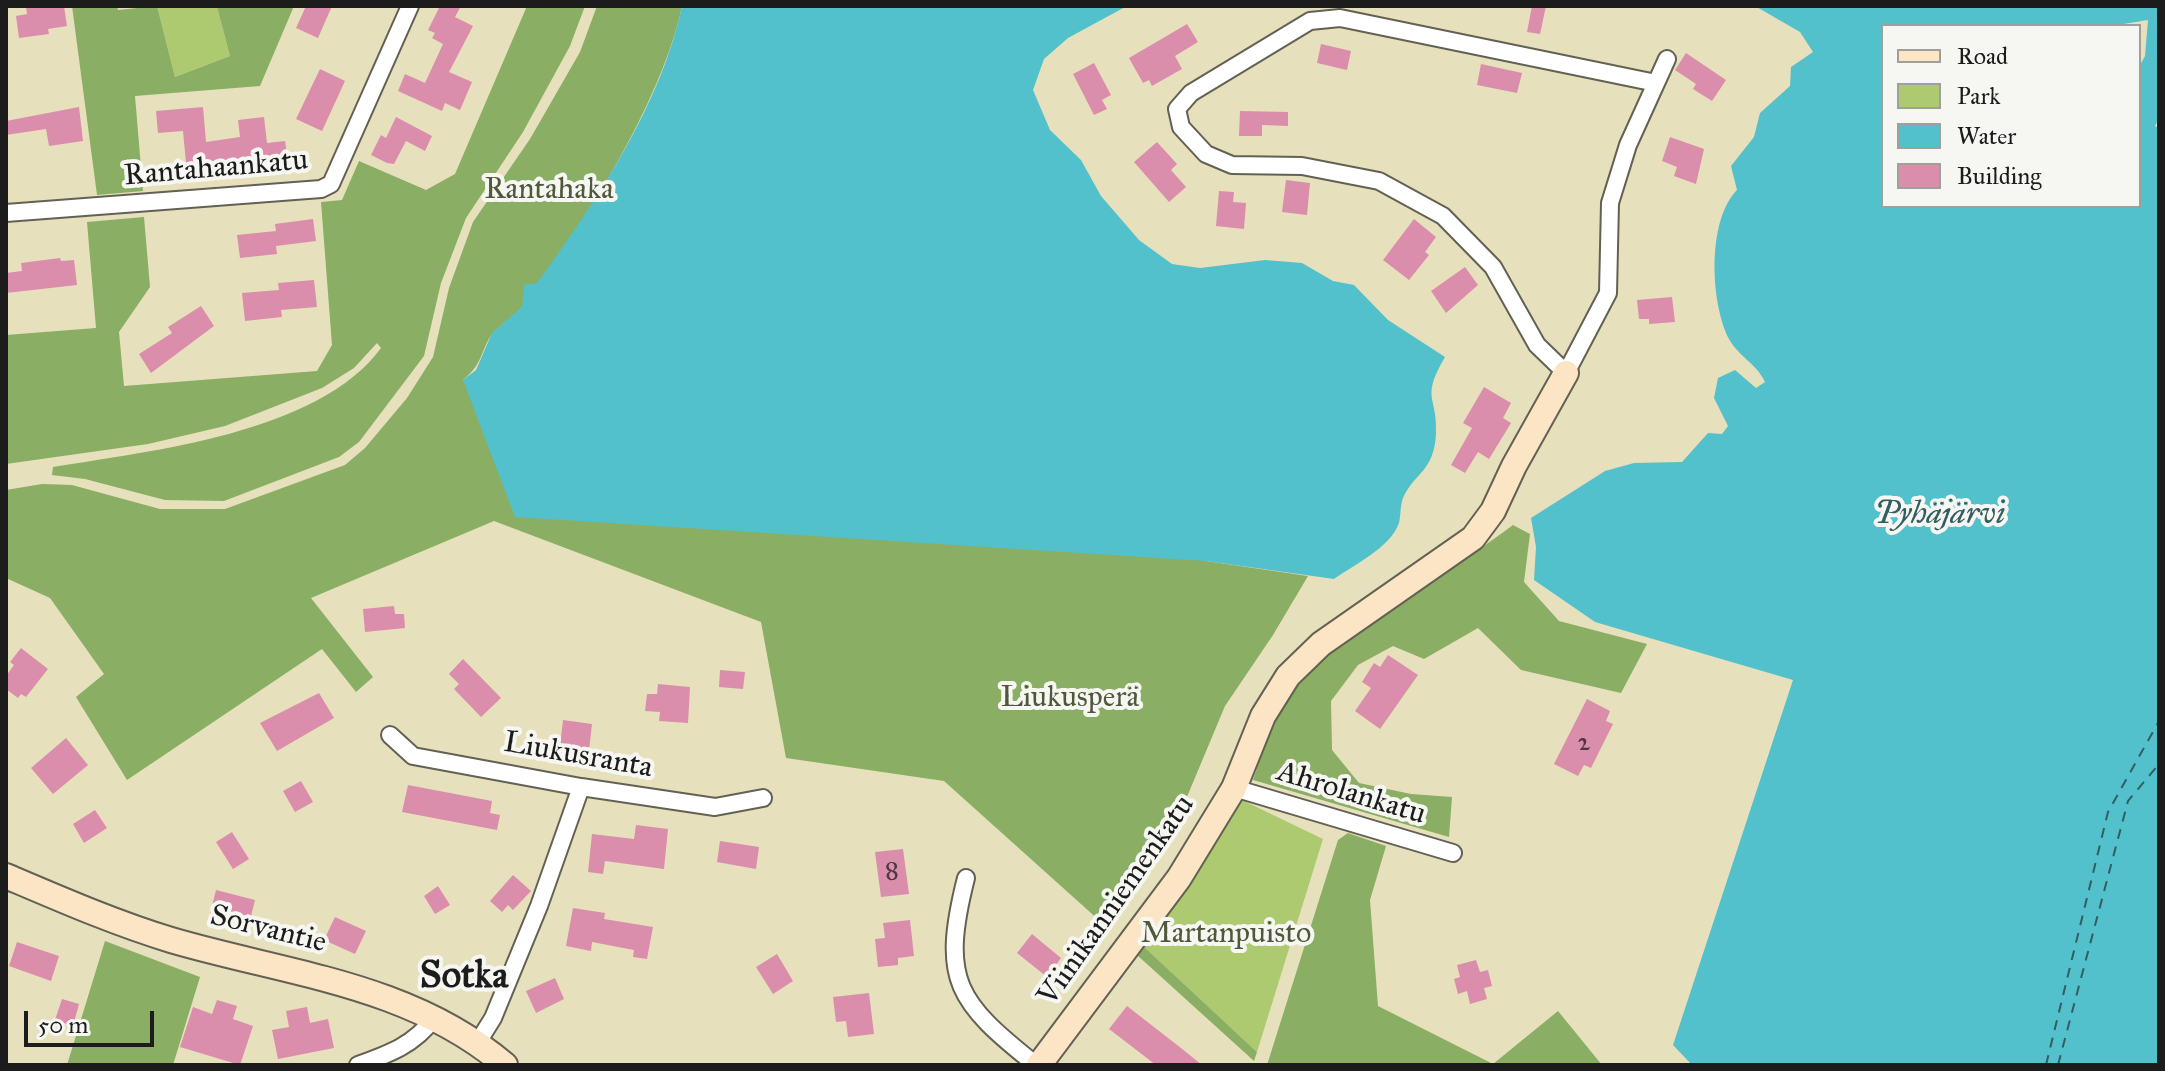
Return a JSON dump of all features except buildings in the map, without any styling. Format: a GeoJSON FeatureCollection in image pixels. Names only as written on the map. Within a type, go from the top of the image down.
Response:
{"type":"FeatureCollection","features":[{"type":"Feature","properties":{"kind":"street","name":"Rantahaankatu"},"geometry":{"type":"LineString","coordinates":[[6,213],[321,189],[331,184],[410,6]]}},
{"type":"Feature","properties":{"kind":"street"},"geometry":{"type":"LineString","coordinates":[[1656,83],[1340,18],[1310,21],[1191,93],[1177,109],[1181,127],[1206,154],[1232,165],[1302,166],[1379,181],[1443,216],[1493,267],[1537,345],[1566,373],[1608,293],[1610,203],[1628,145],[1667,59]]}},
{"type":"Feature","properties":{"kind":"street","name":"Viinikanniemenkatu"},"geometry":{"type":"LineString","coordinates":[[1038,1065],[1179,878],[1234,788],[1269,705],[1300,662],[1447,559],[1485,524],[1566,373]]}},
{"type":"Feature","properties":{"kind":"street","name":"Liukusranta"},"geometry":{"type":"LineString","coordinates":[[390,735],[413,756],[581,787],[715,807],[763,798]]}},
{"type":"Feature","properties":{"kind":"street"},"geometry":{"type":"LineString","coordinates":[[478,1042],[493,1018],[539,906],[581,787]]}},
{"type":"Feature","properties":{"kind":"street","name":"Ahrolankatu"},"geometry":{"type":"LineString","coordinates":[[1234,788],[1453,853]]}},
{"type":"Feature","properties":{"kind":"street","name":"Sorvantie"},"geometry":{"type":"LineString","coordinates":[[6,876],[129,926],[173,940],[335,979],[382,995],[478,1042],[505,1065]]}},
{"type":"Feature","properties":{"kind":"street"},"geometry":{"type":"LineString","coordinates":[[966,878],[956,919],[956,980],[983,1020],[1038,1065]]}},
{"type":"Feature","properties":{"kind":"street"},"geometry":{"type":"LineString","coordinates":[[358,1065],[412,1042],[434,1018]]}},
{"type":"Feature","properties":{"kind":"green space"},"geometry":{"type":"Polygon","coordinates":[[[72,6],[117,6],[118,10],[157,6],[175,77],[230,56],[217,7],[179,6],[294,6],[260,86],[135,96],[143,191],[97,195],[72,6]]]}},
{"type":"Feature","properties":{"kind":"green space"},"geometry":{"type":"Polygon","coordinates":[[[157,6],[217,7],[230,56],[175,77],[157,6]]]}},
{"type":"Feature","properties":{"kind":"green space"},"geometry":{"type":"Polygon","coordinates":[[[527,6],[585,6],[570,46],[523,132],[466,218],[441,283],[424,356],[359,442],[339,457],[224,501],[165,500],[85,479],[52,475],[53,467],[184,445],[276,419],[317,400],[353,377],[381,348],[377,343],[354,368],[322,388],[225,426],[148,444],[6,464],[6,335],[96,328],[87,222],[144,217],[150,287],[119,332],[124,386],[317,371],[332,345],[321,202],[342,200],[359,161],[426,190],[455,174],[527,6]]]}},
{"type":"Feature","properties":{"kind":"green space","name":"Liukusperä"},"geometry":{"type":"Polygon","coordinates":[[[597,6],[682,6],[657,82],[617,163],[546,275],[520,310],[491,336],[475,367],[463,380],[1206,561],[1308,576],[1225,706],[1176,823],[1101,922],[944,781],[786,758],[761,622],[494,521],[311,598],[373,677],[356,692],[322,649],[127,780],[76,697],[104,674],[50,598],[6,578],[6,490],[42,484],[72,485],[160,509],[225,509],[345,465],[365,448],[407,398],[433,357],[449,288],[473,222],[530,139],[580,52],[597,6]]]}},
{"type":"Feature","properties":{"kind":"green space"},"geometry":{"type":"Polygon","coordinates":[[[1513,525],[1530,534],[1524,582],[1559,621],[1647,644],[1621,693],[1521,670],[1478,628],[1424,659],[1393,646],[1358,665],[1331,701],[1332,750],[1359,783],[1411,794],[1452,797],[1449,837],[1253,780],[1277,714],[1305,678],[1359,630],[1513,525]]]}},
{"type":"Feature","properties":{"kind":"green space","name":"Martanpuisto"},"geometry":{"type":"Polygon","coordinates":[[[1240,799],[1323,839],[1257,1052],[1141,944],[1240,799]]]}},
{"type":"Feature","properties":{"kind":"green space"},"geometry":{"type":"Polygon","coordinates":[[[1348,833],[1386,846],[1370,900],[1378,1006],[1493,1064],[1558,1011],[1602,1065],[1267,1065],[1338,840],[1348,833]]]}},
{"type":"Feature","properties":{"kind":"green space"},"geometry":{"type":"Polygon","coordinates":[[[105,941],[200,977],[173,1065],[67,1065],[105,941]]]}},
{"type":"Feature","properties":{"kind":"green space"},"geometry":{"type":"Polygon","coordinates":[[[1141,944],[1257,1052],[1254,1061],[1137,955],[1141,944]]]}},
{"type":"Feature","properties":{"kind":"water"},"geometry":{"type":"Polygon","coordinates":[[[682,6],[1127,6],[1068,38],[1044,59],[1033,90],[1050,130],[1081,160],[1101,196],[1139,240],[1172,264],[1200,268],[1265,260],[1302,263],[1333,281],[1354,285],[1388,320],[1445,357],[1433,382],[1436,434],[1432,457],[1407,490],[1394,532],[1380,548],[1334,579],[1206,561],[515,517],[463,380],[476,370],[492,333],[522,307],[524,285],[537,283],[624,151],[659,80],[682,6]]]}},
{"type":"Feature","properties":{"kind":"water","name":"Pyhäjärvi"},"geometry":{"type":"Polygon","coordinates":[[[1755,6],[2159,6],[2159,118],[2155,126],[2159,128],[2159,1065],[1692,1065],[1673,1045],[1793,680],[1595,622],[1534,580],[1536,547],[1531,518],[1605,471],[1634,463],[1682,462],[1708,433],[1722,434],[1728,426],[1714,398],[1718,378],[1735,370],[1756,388],[1765,382],[1733,345],[1723,323],[1715,284],[1716,241],[1727,203],[1737,190],[1731,166],[1754,137],[1760,113],[1790,86],[1791,67],[1813,52],[1800,32],[1755,6]]]}},
{"type":"Feature","properties":{"kind":"ferry route"},"geometry":{"type":"LineString","coordinates":[[2046,1065],[2108,812],[2159,721]]}},
{"type":"Feature","properties":{"kind":"ferry route"},"geometry":{"type":"LineString","coordinates":[[2058,1065],[2128,801],[2159,764]]}},
{"type":"Feature","properties":{"kind":"district","name":"Sotka"},"geometry":{"type":"Point","coordinates":[464,978]}},
{"type":"Feature","properties":{"kind":"park label","name":"Rantahaka"},"geometry":{"type":"Point","coordinates":[549,191]}}]}
